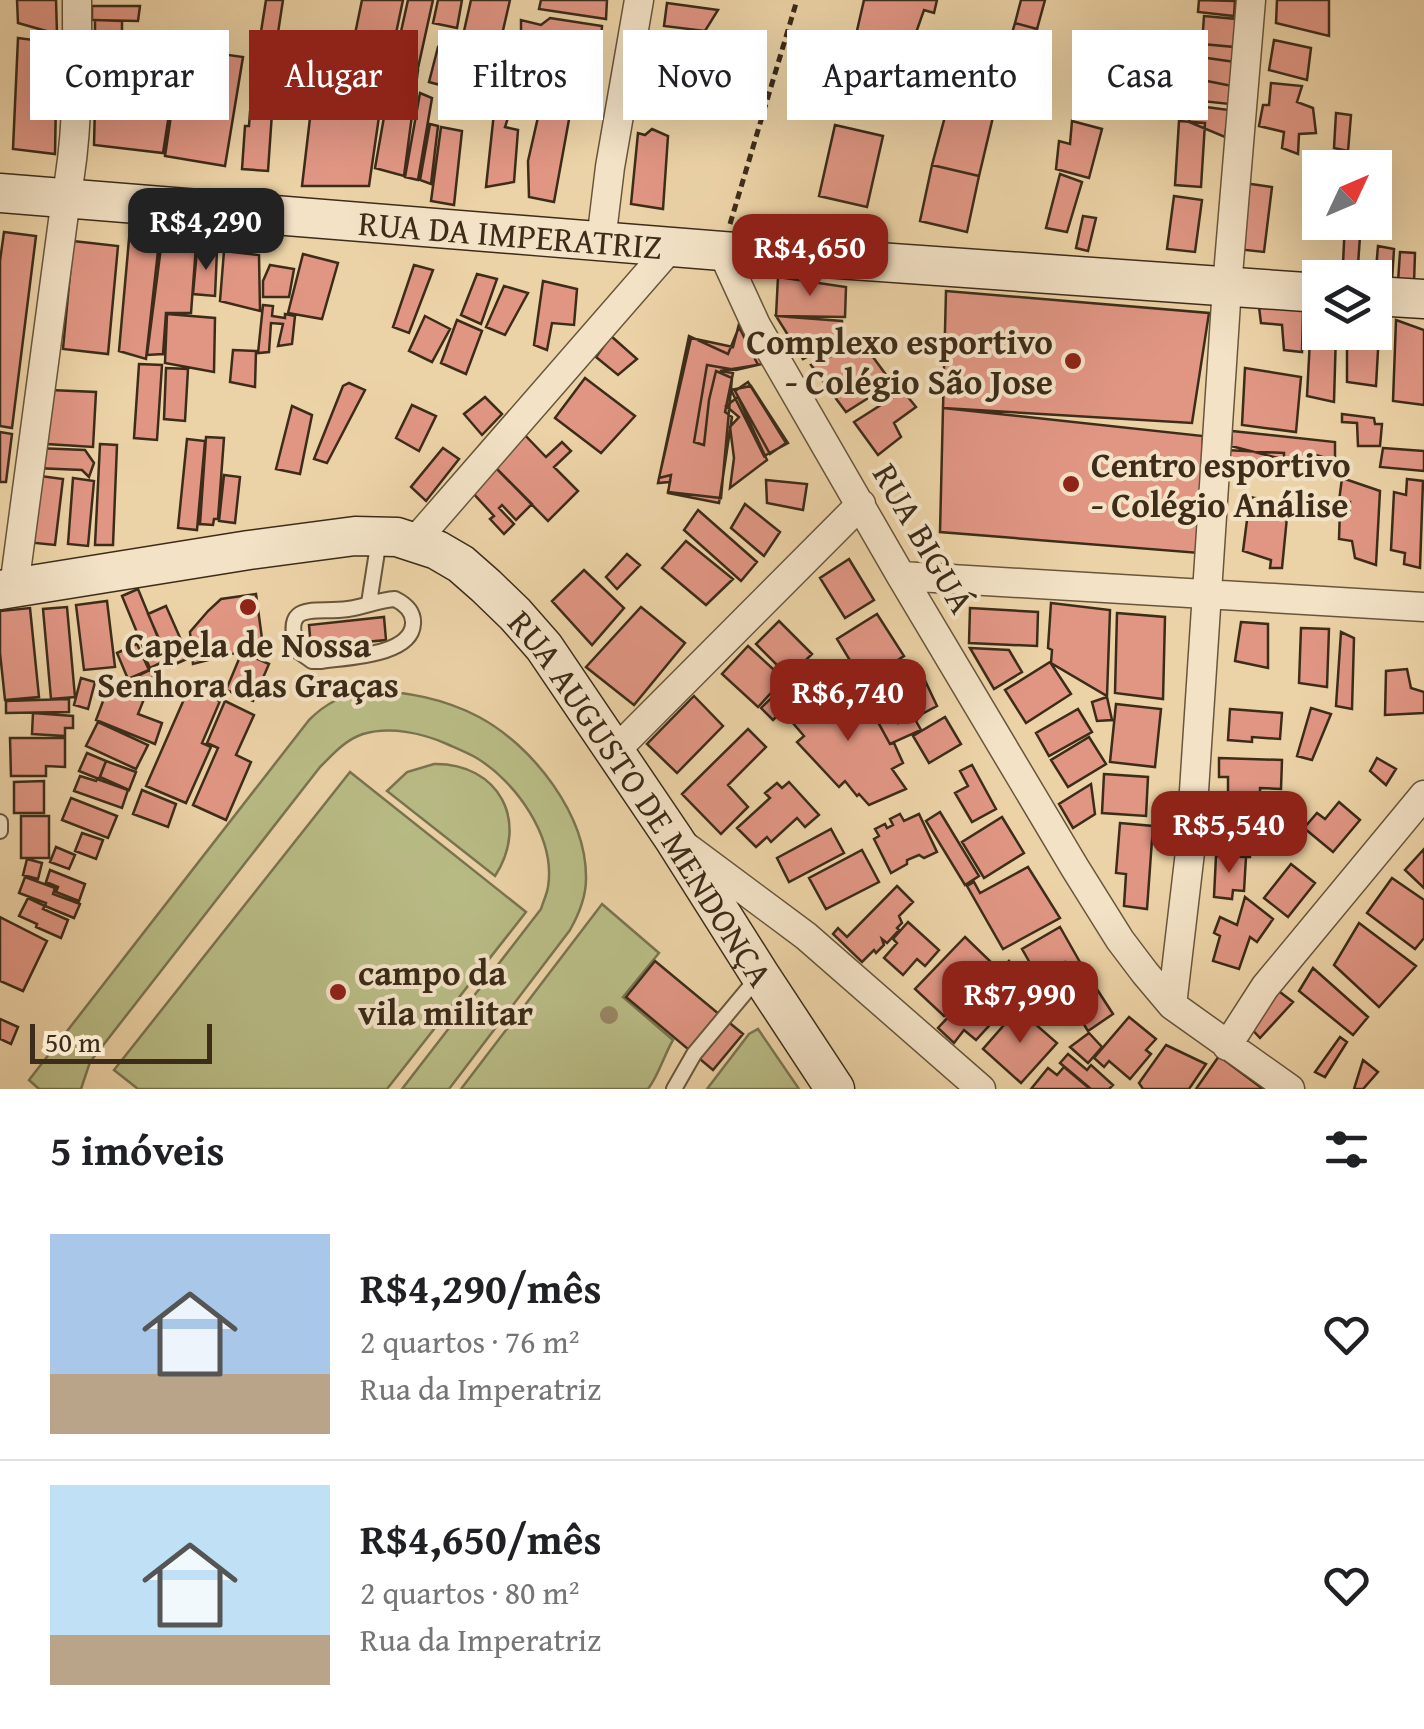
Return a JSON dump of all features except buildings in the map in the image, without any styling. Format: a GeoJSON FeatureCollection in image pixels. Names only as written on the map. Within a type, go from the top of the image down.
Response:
{"type":"FeatureCollection","features":[{"type":"Feature","properties":{"kind":"street"},"geometry":{"type":"LineString","coordinates":[[77,0],[72,167],[7,588],[249,550],[397,538],[672,246]]}},
{"type":"Feature","properties":{"kind":"street"},"geometry":{"type":"LineString","coordinates":[[600,240],[638,0]]}},
{"type":"Feature","properties":{"kind":"street"},"geometry":{"type":"LineString","coordinates":[[1172,1004],[1190,852],[1227,286],[1251,0]]}},
{"type":"Feature","properties":{"kind":"street","name":"RUA DA IMPERATRIZ"},"geometry":{"type":"LineString","coordinates":[[0,193],[722,251],[1302,291]]}},
{"type":"Feature","properties":{"kind":"street","name":"RUA BIGUÁ"},"geometry":{"type":"LineString","coordinates":[[722,251],[756,325],[901,576],[1120,940],[1172,1004],[1290,1089]]}},
{"type":"Feature","properties":{"kind":"street"},"geometry":{"type":"LineString","coordinates":[[1392,297],[1424,300]]}},
{"type":"Feature","properties":{"kind":"street"},"geometry":{"type":"LineString","coordinates":[[614,752],[861,504]]}},
{"type":"Feature","properties":{"kind":"street","name":"RUA AUGUSTO DE MENDONÇA"},"geometry":{"type":"LineString","coordinates":[[397,538],[437,550],[461,564],[544,647],[674,838],[835,1089]]}},
{"type":"Feature","properties":{"kind":"street"},"geometry":{"type":"LineString","coordinates":[[901,576],[1424,607]]}},
{"type":"Feature","properties":{"kind":"street"},"geometry":{"type":"LineString","coordinates":[[1226,1046],[1265,986],[1424,794]]}},
{"type":"Feature","properties":{"kind":"street"},"geometry":{"type":"LineString","coordinates":[[674,838],[806,936],[981,1089]]}},
{"type":"Feature","properties":{"kind":"lane"},"geometry":{"type":"LineString","coordinates":[[369,603],[395,600],[411,612],[414,622],[402,644],[389,650],[322,661],[312,661],[298,650],[292,624],[295,616],[311,609],[354,608],[369,603],[397,538]]}},
{"type":"Feature","properties":{"kind":"lane"},"geometry":{"type":"LineString","coordinates":[[0,822],[0,831]]}},
{"type":"Feature","properties":{"kind":"lane"},"geometry":{"type":"LineString","coordinates":[[674,1089],[694,1054],[760,975]]}},
{"type":"Feature","properties":{"kind":"path"},"geometry":{"type":"LineString","coordinates":[[722,251],[797,0]]}},
{"type":"Feature","properties":{"kind":"green space"},"geometry":{"type":"Polygon","coordinates":[[[367,690],[438,701],[465,710],[499,730],[537,764],[553,785],[567,807],[584,855],[585,893],[570,930],[449,1089],[402,1089],[541,909],[548,887],[546,849],[530,813],[490,767],[437,740],[384,731],[351,740],[320,767],[90,1062],[81,1089],[39,1089],[29,1080],[309,720],[335,700],[367,690]]]}},
{"type":"Feature","properties":{"kind":"green space"},"geometry":{"type":"Polygon","coordinates":[[[434,764],[476,773],[502,799],[509,836],[495,876],[387,791],[407,772],[434,764]]]}},
{"type":"Feature","properties":{"kind":"green space"},"geometry":{"type":"Polygon","coordinates":[[[350,772],[526,912],[387,1089],[138,1089],[114,1070],[350,772]]]}},
{"type":"Feature","properties":{"kind":"green space"},"geometry":{"type":"Polygon","coordinates":[[[602,904],[659,953],[623,997],[673,1040],[648,1089],[461,1089],[602,904]]]}},
{"type":"Feature","properties":{"kind":"green space"},"geometry":{"type":"Polygon","coordinates":[[[758,1029],[799,1089],[707,1089],[749,1034],[758,1029]]]}},
{"type":"Feature","properties":{"kind":"place","name":"Complexo esportivo - Colégio São Jose"},"geometry":{"type":"Point","coordinates":[1073,361]}},
{"type":"Feature","properties":{"kind":"place","name":"Centro esportivo - Colégio Análise"},"geometry":{"type":"Point","coordinates":[1071,484]}},
{"type":"Feature","properties":{"kind":"place","name":"Capela de Nossa Senhora das Graças"},"geometry":{"type":"Point","coordinates":[248,607]}},
{"type":"Feature","properties":{"kind":"place","name":"campo da vila militar"},"geometry":{"type":"Point","coordinates":[338,992]}}]}
